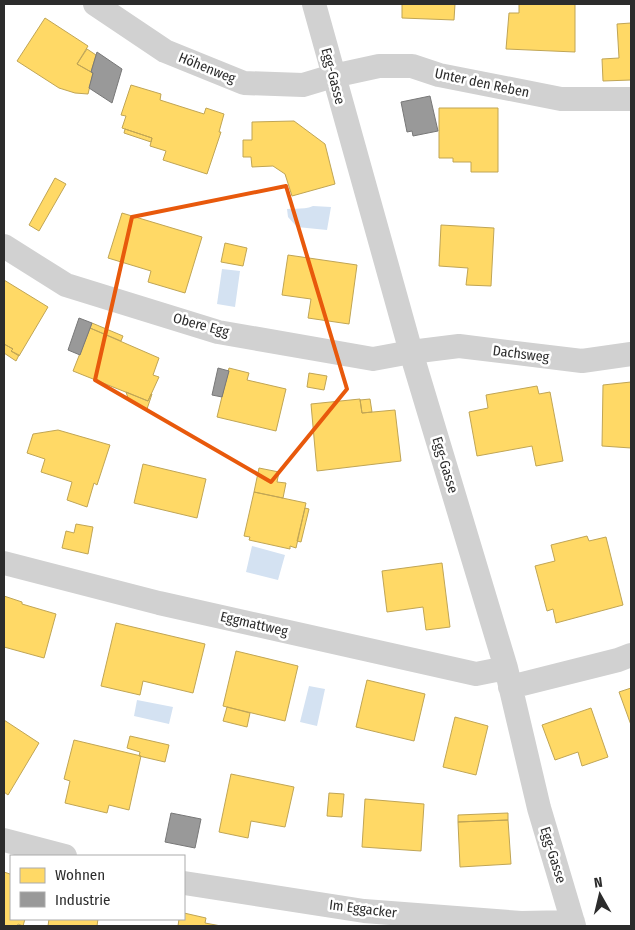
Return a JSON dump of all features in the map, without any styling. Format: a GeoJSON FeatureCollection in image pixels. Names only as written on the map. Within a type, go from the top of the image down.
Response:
{"type":"FeatureCollection","features":[{"type":"Feature","properties":{"kind":"street","name":"Höhenweg"},"geometry":{"type":"LineString","coordinates":[[95,4],[165,51],[244,83],[303,84],[333,76]]}},
{"type":"Feature","properties":{"kind":"street","name":"Egg-Gasse"},"geometry":{"type":"LineString","coordinates":[[314,4],[411,352],[508,677],[539,808],[573,924]]}},
{"type":"Feature","properties":{"kind":"street","name":"Unter den Reben"},"geometry":{"type":"LineString","coordinates":[[333,76],[379,66],[412,66],[439,75],[561,99],[631,99]]}},
{"type":"Feature","properties":{"kind":"street","name":"Obere Egg"},"geometry":{"type":"LineString","coordinates":[[4,246],[66,285],[218,332],[373,359],[411,352]]}},
{"type":"Feature","properties":{"kind":"street","name":"Dachsweg"},"geometry":{"type":"LineString","coordinates":[[411,352],[460,346],[582,361],[631,354]]}},
{"type":"Feature","properties":{"kind":"street","name":"Eggmattweg"},"geometry":{"type":"LineString","coordinates":[[4,563],[159,603],[476,674],[508,677],[618,660],[631,655]]}},
{"type":"Feature","properties":{"kind":"street"},"geometry":{"type":"LineString","coordinates":[[4,840],[61,855]]}},
{"type":"Feature","properties":{"kind":"street","name":"Im Eggacker"},"geometry":{"type":"LineString","coordinates":[[185,883],[364,911],[521,923],[573,924]]}},
{"type":"Feature","properties":{"kind":"highlighted area"},"geometry":{"type":"Polygon","coordinates":[[[286,186],[347,389],[271,482],[95,380],[132,217],[286,186]]]}},
{"type":"Feature","properties":{"kind":"water"},"geometry":{"type":"Polygon","coordinates":[[[313,206],[331,207],[327,230],[297,227],[288,217],[287,209],[313,206]]]}},
{"type":"Feature","properties":{"kind":"water"},"geometry":{"type":"Polygon","coordinates":[[[222,269],[240,271],[235,307],[217,304],[222,269]]]}},
{"type":"Feature","properties":{"kind":"water"},"geometry":{"type":"Polygon","coordinates":[[[252,546],[285,555],[278,580],[246,572],[252,546]]]}},
{"type":"Feature","properties":{"kind":"water"},"geometry":{"type":"Polygon","coordinates":[[[309,686],[325,689],[317,726],[300,722],[309,686]]]}},
{"type":"Feature","properties":{"kind":"water"},"geometry":{"type":"Polygon","coordinates":[[[137,700],[173,707],[169,724],[134,716],[137,700]]]}},
{"type":"Feature","properties":{"kind":"building: Wohnen"},"geometry":{"type":"Polygon","coordinates":[[[402,4],[455,4],[454,20],[402,18],[402,4]]]}},
{"type":"Feature","properties":{"kind":"building: Wohnen"},"geometry":{"type":"Polygon","coordinates":[[[519,4],[575,4],[575,52],[506,49],[509,13],[519,13],[519,4]]]}},
{"type":"Feature","properties":{"kind":"building: Wohnen"},"geometry":{"type":"Polygon","coordinates":[[[45,18],[88,46],[77,64],[93,73],[88,94],[75,93],[59,88],[17,61],[45,18]]]}},
{"type":"Feature","properties":{"kind":"building: Wohnen"},"geometry":{"type":"Polygon","coordinates":[[[631,23],[631,80],[603,81],[602,59],[619,58],[617,24],[631,23]]]}},
{"type":"Feature","properties":{"kind":"building: Wohnen"},"geometry":{"type":"Polygon","coordinates":[[[87,49],[96,55],[91,72],[77,64],[87,49]]]}},
{"type":"Feature","properties":{"kind":"building: Wohnen"},"geometry":{"type":"Polygon","coordinates":[[[131,85],[161,94],[160,100],[204,114],[206,108],[224,114],[219,132],[221,132],[207,174],[163,160],[166,151],[150,146],[152,138],[122,128],[126,116],[121,115],[131,85]]]}},
{"type":"Feature","properties":{"kind":"building: Wohnen"},"geometry":{"type":"Polygon","coordinates":[[[439,108],[498,108],[498,172],[471,172],[471,162],[453,162],[453,158],[439,158],[439,108]]]}},
{"type":"Feature","properties":{"kind":"building: Wohnen"},"geometry":{"type":"Polygon","coordinates":[[[294,121],[325,144],[335,184],[292,196],[285,174],[273,166],[252,167],[251,157],[243,157],[243,140],[252,140],[252,122],[294,121]]]}},
{"type":"Feature","properties":{"kind":"building: Wohnen"},"geometry":{"type":"Polygon","coordinates":[[[125,129],[152,138],[151,142],[124,133],[125,129]]]}},
{"type":"Feature","properties":{"kind":"building: Wohnen"},"geometry":{"type":"Polygon","coordinates":[[[55,178],[66,184],[39,231],[29,225],[55,178]]]}},
{"type":"Feature","properties":{"kind":"building: Wohnen"},"geometry":{"type":"Polygon","coordinates":[[[122,213],[202,237],[185,293],[148,282],[151,271],[108,258],[122,213]]]}},
{"type":"Feature","properties":{"kind":"building: Wohnen"},"geometry":{"type":"Polygon","coordinates":[[[441,225],[494,228],[491,286],[466,285],[468,268],[439,266],[441,225]]]}},
{"type":"Feature","properties":{"kind":"building: Wohnen"},"geometry":{"type":"Polygon","coordinates":[[[225,243],[247,248],[243,266],[221,262],[225,243]]]}},
{"type":"Feature","properties":{"kind":"building: Wohnen"},"geometry":{"type":"Polygon","coordinates":[[[288,255],[357,265],[349,324],[308,318],[311,299],[282,295],[288,255]]]}},
{"type":"Feature","properties":{"kind":"building: Wohnen"},"geometry":{"type":"Polygon","coordinates":[[[4,280],[48,307],[19,356],[11,351],[13,349],[4,344],[4,280]]]}},
{"type":"Feature","properties":{"kind":"building: Wohnen"},"geometry":{"type":"Polygon","coordinates":[[[92,323],[123,336],[121,341],[90,328],[92,323]]]}},
{"type":"Feature","properties":{"kind":"building: Wohnen"},"geometry":{"type":"Polygon","coordinates":[[[90,328],[159,358],[153,375],[159,377],[148,401],[73,371],[90,328]]]}},
{"type":"Feature","properties":{"kind":"building: Wohnen"},"geometry":{"type":"Polygon","coordinates":[[[4,344],[13,349],[11,351],[19,355],[16,361],[4,353],[4,344]]]}},
{"type":"Feature","properties":{"kind":"building: Wohnen"},"geometry":{"type":"Polygon","coordinates":[[[229,368],[249,373],[247,380],[286,389],[276,431],[217,417],[229,368]]]}},
{"type":"Feature","properties":{"kind":"building: Wohnen"},"geometry":{"type":"Polygon","coordinates":[[[309,373],[327,376],[324,390],[307,387],[309,373]]]}},
{"type":"Feature","properties":{"kind":"building: Wohnen"},"geometry":{"type":"Polygon","coordinates":[[[631,382],[631,448],[602,446],[603,385],[631,382]]]}},
{"type":"Feature","properties":{"kind":"building: Wohnen"},"geometry":{"type":"Polygon","coordinates":[[[537,386],[539,394],[550,392],[563,461],[536,466],[532,446],[477,456],[469,412],[488,408],[486,395],[537,386]]]}},
{"type":"Feature","properties":{"kind":"building: Wohnen"},"geometry":{"type":"Polygon","coordinates":[[[126,392],[148,401],[152,394],[147,409],[129,401],[126,392]]]}},
{"type":"Feature","properties":{"kind":"building: Wohnen"},"geometry":{"type":"Polygon","coordinates":[[[360,399],[362,413],[395,410],[401,461],[317,471],[311,404],[360,399]]]}},
{"type":"Feature","properties":{"kind":"building: Wohnen"},"geometry":{"type":"Polygon","coordinates":[[[370,399],[372,412],[362,413],[360,400],[370,399]]]}},
{"type":"Feature","properties":{"kind":"building: Wohnen"},"geometry":{"type":"Polygon","coordinates":[[[58,430],[110,445],[97,485],[94,483],[87,507],[67,500],[72,482],[41,472],[45,459],[27,453],[33,434],[58,430]]]}},
{"type":"Feature","properties":{"kind":"building: Wohnen"},"geometry":{"type":"Polygon","coordinates":[[[143,464],[206,479],[197,518],[134,503],[143,464]]]}},
{"type":"Feature","properties":{"kind":"building: Wohnen"},"geometry":{"type":"Polygon","coordinates":[[[259,468],[279,472],[277,482],[286,483],[283,498],[254,492],[259,468]]]}},
{"type":"Feature","properties":{"kind":"building: Wohnen"},"geometry":{"type":"Polygon","coordinates":[[[254,492],[306,503],[296,548],[290,546],[290,549],[249,540],[250,537],[244,536],[254,492]]]}},
{"type":"Feature","properties":{"kind":"building: Wohnen"},"geometry":{"type":"Polygon","coordinates":[[[305,508],[309,509],[301,542],[297,541],[305,508]]]}},
{"type":"Feature","properties":{"kind":"building: Wohnen"},"geometry":{"type":"Polygon","coordinates":[[[76,524],[93,527],[88,554],[62,548],[66,531],[74,533],[76,524]]]}},
{"type":"Feature","properties":{"kind":"building: Wohnen"},"geometry":{"type":"Polygon","coordinates":[[[587,536],[589,541],[606,537],[623,605],[556,623],[553,609],[547,611],[535,566],[555,561],[551,545],[587,536]]]}},
{"type":"Feature","properties":{"kind":"building: Wohnen"},"geometry":{"type":"Polygon","coordinates":[[[442,563],[450,627],[426,630],[423,607],[387,612],[382,571],[442,563]]]}},
{"type":"Feature","properties":{"kind":"building: Wohnen"},"geometry":{"type":"Polygon","coordinates":[[[4,596],[22,602],[22,604],[56,614],[44,658],[4,647],[4,596]]]}},
{"type":"Feature","properties":{"kind":"building: Wohnen"},"geometry":{"type":"Polygon","coordinates":[[[116,623],[205,644],[193,693],[143,681],[140,695],[101,686],[116,623]]]}},
{"type":"Feature","properties":{"kind":"building: Wohnen"},"geometry":{"type":"Polygon","coordinates":[[[236,651],[298,666],[285,721],[223,706],[236,651]]]}},
{"type":"Feature","properties":{"kind":"building: Wohnen"},"geometry":{"type":"Polygon","coordinates":[[[367,680],[425,694],[414,741],[356,727],[367,680]]]}},
{"type":"Feature","properties":{"kind":"building: Wohnen"},"geometry":{"type":"Polygon","coordinates":[[[631,688],[631,725],[619,692],[631,688]]]}},
{"type":"Feature","properties":{"kind":"building: Wohnen"},"geometry":{"type":"Polygon","coordinates":[[[227,707],[250,713],[247,727],[223,721],[227,707]]]}},
{"type":"Feature","properties":{"kind":"building: Wohnen"},"geometry":{"type":"Polygon","coordinates":[[[591,708],[608,757],[582,766],[578,752],[555,760],[542,725],[591,708]]]}},
{"type":"Feature","properties":{"kind":"building: Wohnen"},"geometry":{"type":"Polygon","coordinates":[[[455,717],[488,726],[476,775],[443,767],[455,717]]]}},
{"type":"Feature","properties":{"kind":"building: Wohnen"},"geometry":{"type":"Polygon","coordinates":[[[4,720],[39,743],[8,795],[4,792],[4,720]]]}},
{"type":"Feature","properties":{"kind":"building: Wohnen"},"geometry":{"type":"Polygon","coordinates":[[[130,736],[169,745],[165,762],[139,756],[140,752],[127,748],[130,736]]]}},
{"type":"Feature","properties":{"kind":"building: Wohnen"},"geometry":{"type":"Polygon","coordinates":[[[74,740],[141,756],[129,810],[109,805],[107,813],[65,803],[70,781],[64,779],[74,740]]]}},
{"type":"Feature","properties":{"kind":"building: Wohnen"},"geometry":{"type":"Polygon","coordinates":[[[231,774],[294,787],[285,827],[251,821],[248,838],[219,832],[231,774]]]}},
{"type":"Feature","properties":{"kind":"building: Wohnen"},"geometry":{"type":"Polygon","coordinates":[[[329,793],[344,794],[342,817],[327,816],[329,793]]]}},
{"type":"Feature","properties":{"kind":"building: Wohnen"},"geometry":{"type":"Polygon","coordinates":[[[365,799],[424,804],[421,851],[362,847],[365,799]]]}},
{"type":"Feature","properties":{"kind":"building: Wohnen"},"geometry":{"type":"Polygon","coordinates":[[[508,813],[508,820],[458,822],[458,815],[508,813]]]}},
{"type":"Feature","properties":{"kind":"building: Wohnen"},"geometry":{"type":"Polygon","coordinates":[[[508,820],[511,864],[460,867],[458,822],[508,820]]]}},
{"type":"Feature","properties":{"kind":"building: Wohnen"},"geometry":{"type":"Polygon","coordinates":[[[4,872],[10,874],[10,920],[25,920],[23,926],[18,924],[17,926],[4,926],[4,872]]]}},
{"type":"Feature","properties":{"kind":"building: Wohnen"},"geometry":{"type":"Polygon","coordinates":[[[185,913],[206,918],[205,923],[221,926],[178,926],[179,920],[185,920],[185,913]]]}},
{"type":"Feature","properties":{"kind":"building: Wohnen"},"geometry":{"type":"Polygon","coordinates":[[[49,920],[98,920],[97,926],[48,926],[49,920]]]}},
{"type":"Feature","properties":{"kind":"building: Industrie"},"geometry":{"type":"Polygon","coordinates":[[[97,52],[122,69],[112,103],[89,88],[93,73],[91,72],[97,52]]]}},
{"type":"Feature","properties":{"kind":"building: Industrie"},"geometry":{"type":"Polygon","coordinates":[[[430,96],[438,131],[413,136],[412,131],[407,132],[401,102],[430,96]]]}},
{"type":"Feature","properties":{"kind":"building: Industrie"},"geometry":{"type":"Polygon","coordinates":[[[79,318],[92,323],[80,355],[68,350],[79,318]]]}},
{"type":"Feature","properties":{"kind":"building: Industrie"},"geometry":{"type":"Polygon","coordinates":[[[218,368],[229,371],[222,397],[212,395],[218,368]]]}},
{"type":"Feature","properties":{"kind":"building: Industrie"},"geometry":{"type":"Polygon","coordinates":[[[171,813],[201,819],[195,848],[165,842],[171,813]]]}}]}
